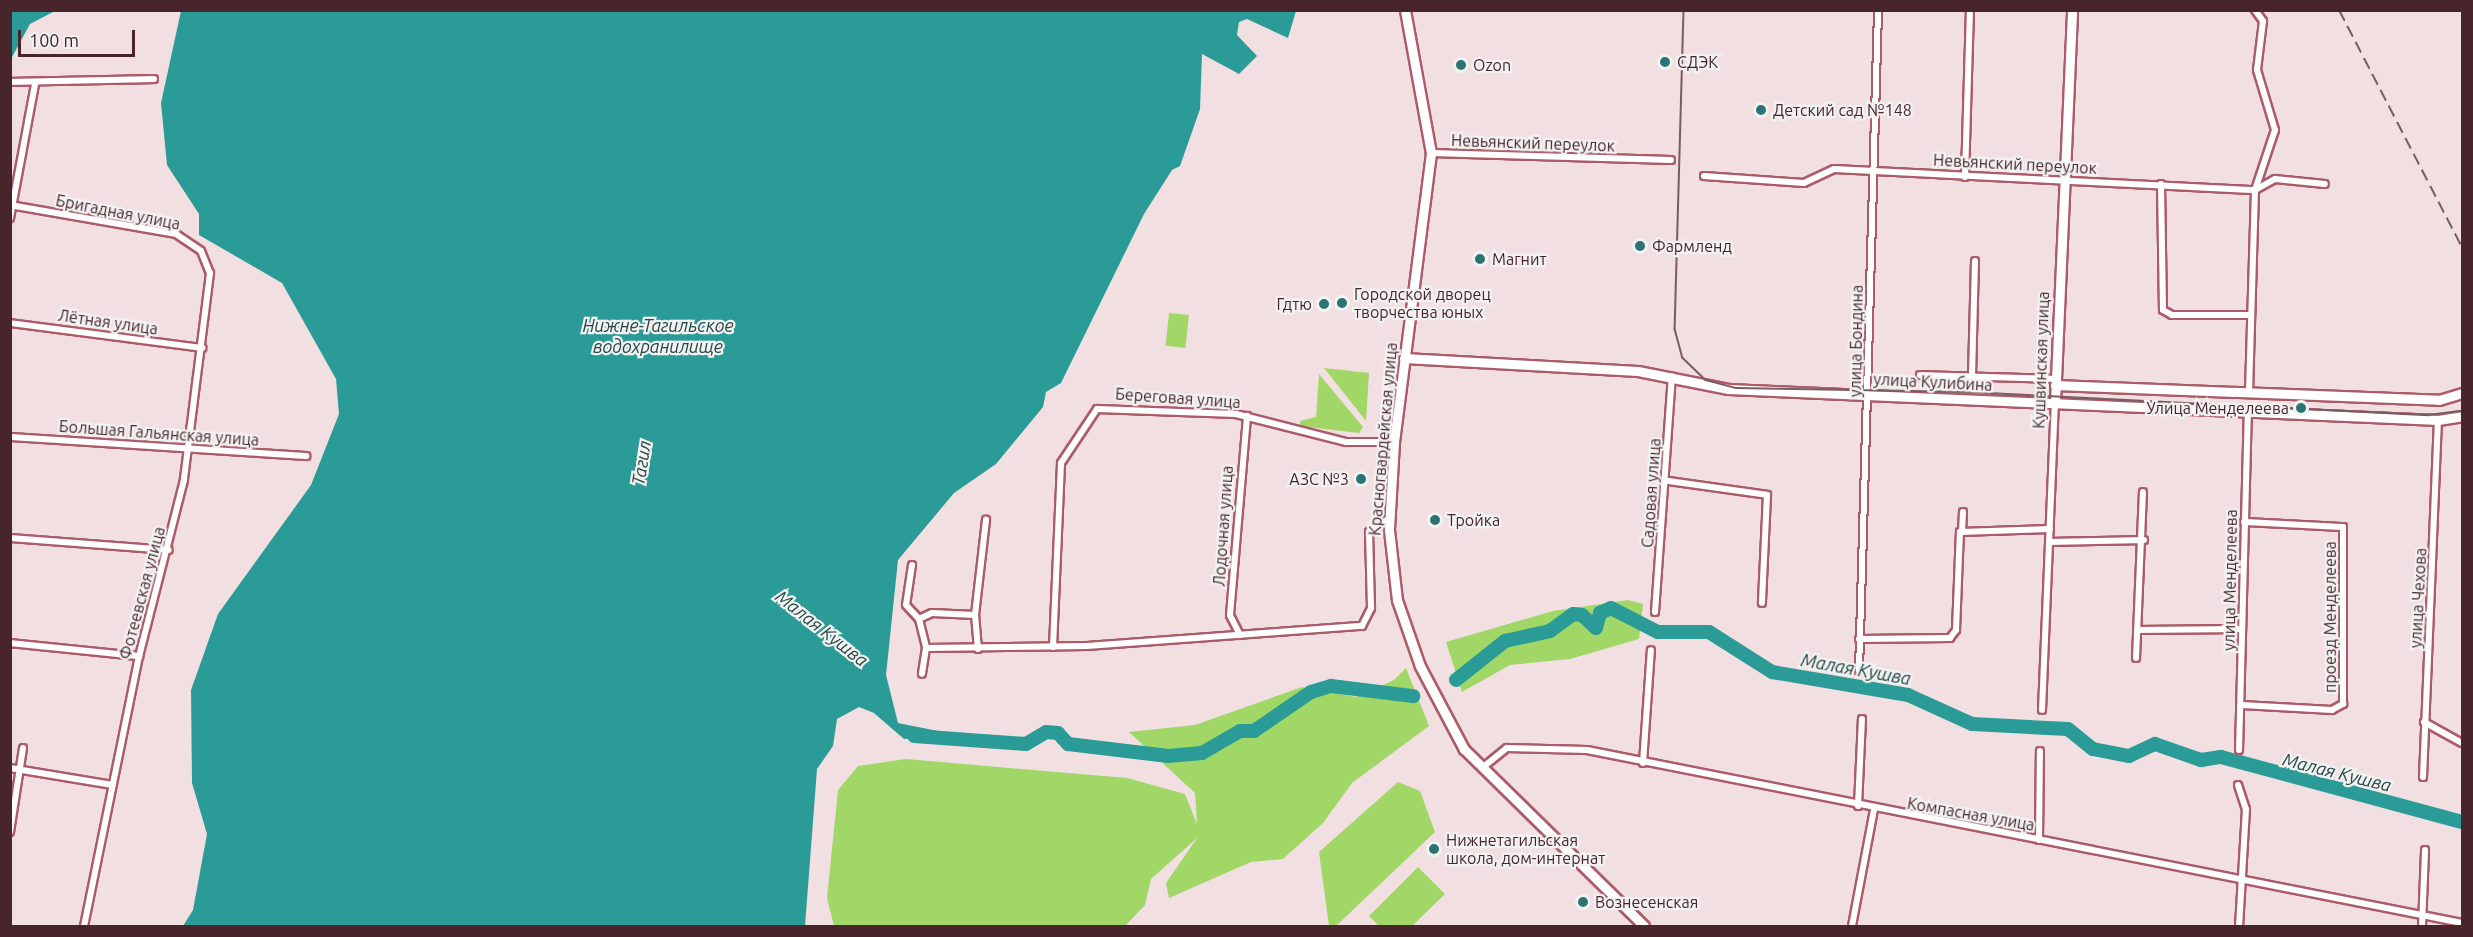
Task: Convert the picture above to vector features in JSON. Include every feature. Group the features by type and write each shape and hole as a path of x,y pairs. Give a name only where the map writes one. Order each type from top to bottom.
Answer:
{"main road":[{"name":"Красногвардейская улица","path":"1405,10 1431,153 1394,442 1390,557 1411,640 1450,727 1482,768 1644,927"},
{"name":"Кушвинская улица","path":"2055,402 2072,10"},
{"name":"улица Кулибина","path":"1404,358 1672,376 1728,389 2438,420 2463,416"},
{"path":"2056,382 2439,400 2463,393"}],"street":[{"name":"улица Бондина","path":"1859,671 1878,10"},
{"path":"1965,177 1970,10"},
{"path":"2249,392 2255,190 2275,130 2258,70 2263,21 2255,10"},
{"path":"10,82 35,84 154,79"},
{"path":"10,218 35,84"},
{"name":"Невьянский переулок","path":"1431,153 1671,160"},
{"name":"Невьянский переулок","path":"1704,176 1804,183 1831,169 2255,190 2275,179 2325,184"},
{"path":"2161,184 2163,310 2172,315 2251,315"},
{"name":"Бригадная улица","path":"11,205 176,234 201,251 209,265"},
{"path":"1972,376 1974,261"},
{"name":"Фотеевская улица","path":"84,927 139,656 169,550 188,447 202,348 209,265"},
{"name":"Лётная улица","path":"10,323 202,348"},
{"path":"1920,375 2056,382"},
{"name":"Садовая улица","path":"1655,612 1668,481 1672,376"},
{"name":"Кушвинская улица","path":"2042,710 2055,402"},
{"name":"Береговая улица","path":"1053,647 1061,463 1090,416 1106,407 1247,416 1346,442 1377,446 1394,442"},
{"name":"улица Менделеева","path":"2239,750 2242,705 2248,410"},
{"name":"Лодочная улица","path":"1240,635 1231,620 1231,604 1247,416"},
{"name":"улица Чехова","path":"2423,777 2438,420"},
{"name":"Большая Гальянская улица","path":"10,437 306,456"},
{"path":"1668,481 1767,495 1762,603"},
{"path":"2136,658 2144,540 2143,492"},
{"path":"1859,639 1945,640 1954,634 1963,512"},
{"path":"926,648 978,650 1053,647 1240,635 1367,622 1368,532 1391,517"},
{"path":"978,650 975,615 986,520"},
{"name":"проезд Менделеева","path":"2242,705 2332,710 2341,706 2343,692 2343,527 2244,522"},
{"path":"1962,531 2050,530"},
{"path":"10,538 169,550"},
{"path":"2050,542 2144,540"},
{"path":"912,565 906,605 919,619 926,648 922,674"},
{"path":"919,619 932,613 975,615"},
{"path":"2137,630 2242,630"},
{"path":"10,643 139,656"},
{"path":"1643,763 1651,650"},
{"path":"1858,806 1862,719"},
{"path":"2424,723 2463,743"},
{"name":"Компасная улица","path":"1482,768 1501,751 1517,747 1568,747 1874,810 2463,923"},
{"path":"10,832 23,748"},
{"path":"2039,840 2040,751"},
{"path":"10,768 113,785"},
{"path":"2238,785 2246,809 2239,927"},
{"path":"1852,927 1874,810"},
{"path":"2422,927 2426,850"}],"green space":[{"path":"1169,313 1189,315 1185,348 1166,346"},
{"path":"1324,368 1369,373 1366,421"},
{"path":"1319,374 1363,427 1359,433 1300,426 1300,421 1316,417"},
{"path":"1628,600 1643,604 1639,639 1570,659 1510,665 1462,692 1446,642 1553,611"},
{"path":"1406,668 1429,726 1352,783 1323,823 1283,859 1251,862 1169,898 1166,883 1197,838 1151,879 1145,905 1125,926 834,926 827,898 838,790 858,766 906,759 1127,778 1185,794 1197,824 1195,793 1129,732 1195,725 1302,687 1356,697 1394,680"},
{"path":"1398,782 1420,791 1435,832 1336,926 1329,926 1319,852"},
{"path":"1418,867 1445,894 1412,926 1379,926 1369,916"}],"water":[{"path":"11,10 55,11 30,24 11,59"},
{"name":"Нижне-Тагильское водохранилище","path":"181,11 1296,11 1288,38 1247,19 1239,22 1237,35 1257,56 1239,74 1202,54 1200,109 1180,166 1172,170 1144,214 1061,383 1046,392 1043,407 996,464 954,493 898,560 886,675 898,723 958,735 904,739 874,713 859,707 837,719 833,746 817,769 805,926 183,926 193,910 207,834 192,783 191,690 218,614 311,485 339,414 336,379 282,283 199,235 199,214 167,165 161,103"}],"waterway":[{"name":"Малая Кушва","path":"1456,680 1505,641 1550,631 1573,614 1582,615 1596,628 1600,613 1611,608 1658,632 1709,632 1772,672 1908,695 1972,724 2068,729 2093,749 2129,756 2155,744 2201,760 2221,757 2462,822"},
{"name":"Малая Кушва","path":"914,736 1026,744 1046,732 1058,733 1068,744 1168,756 1202,753 1240,731 1254,731 1311,692 1331,686 1413,696"}],"tram line":[{"path":"1684,10 1675,329 1683,358 1706,380 1736,388 1968,392 2428,415 2462,411"}],"railway":[{"path":"2339,10 2462,247"}],"place":[{"name":"СДЭК","path":"1665,62"},
{"name":"Ozon","path":"1461,65"},
{"name":"Детский сад №148","path":"1761,110"},
{"name":"Фармленд","path":"1640,246"},
{"name":"Магнит","path":"1480,259"},
{"name":"Городской дворец творчества юных","path":"1342,303"},
{"name":"Гдтю","path":"1324,304"},
{"name":"Улица Менделеева","path":"2301,408"},
{"name":"АЗС №3","path":"1361,479"},
{"name":"Тройка","path":"1435,520"},
{"name":"Нижнетагильская школа, дом-интернат","path":"1434,849"},
{"name":"Вознесенская","path":"1583,902"}],"water label":[{"name":"Тагил","path":"641,463"}]}
